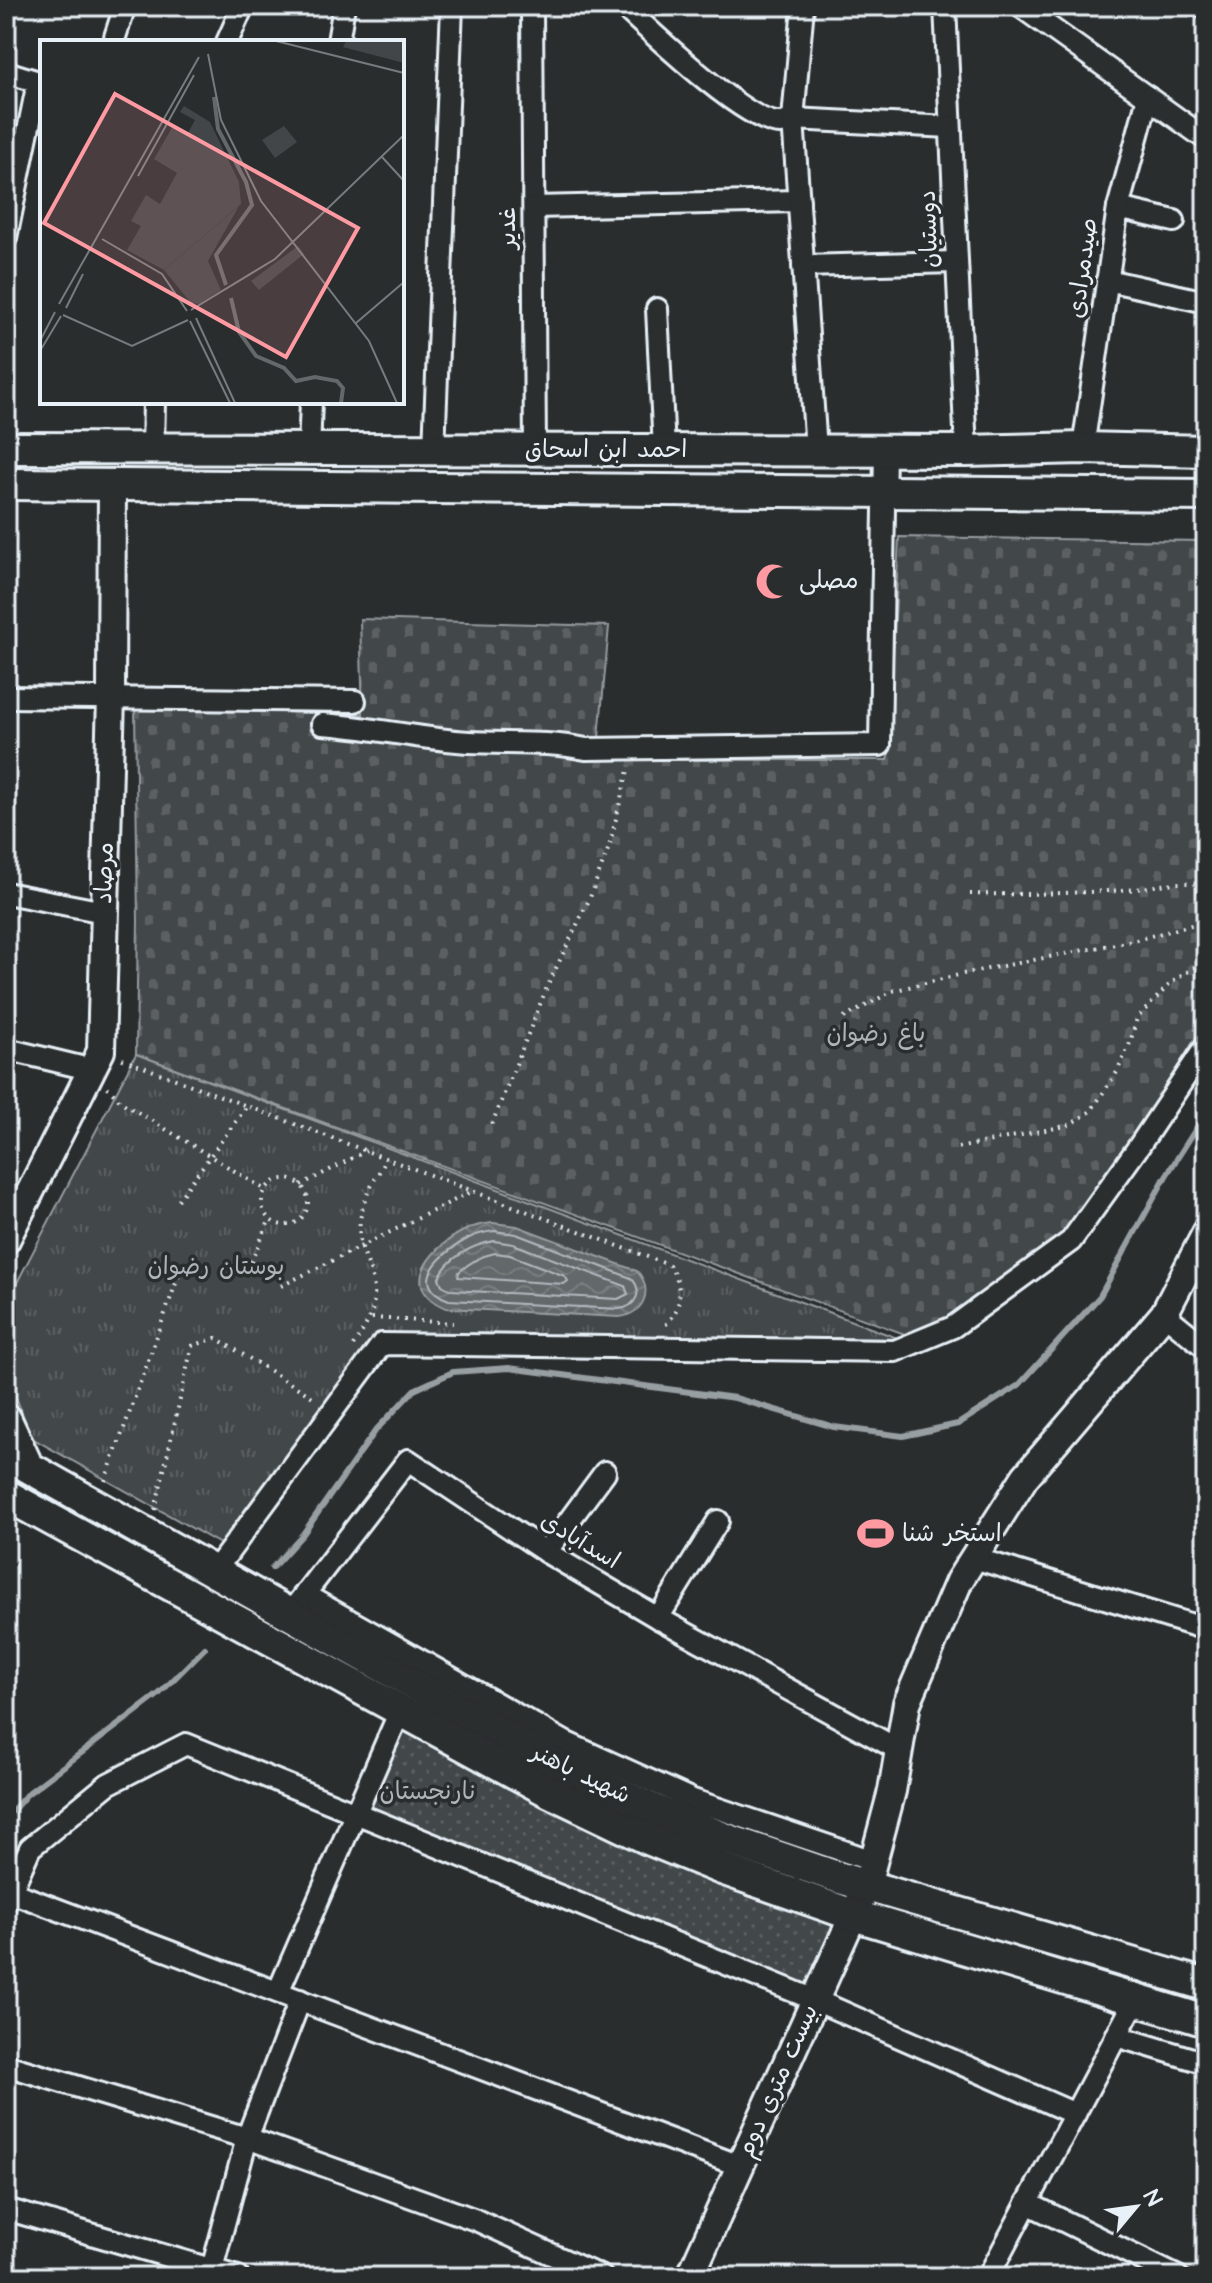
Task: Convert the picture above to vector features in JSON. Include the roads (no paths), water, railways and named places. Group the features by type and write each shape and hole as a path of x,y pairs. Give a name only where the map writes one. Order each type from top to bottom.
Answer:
{"main road":[{"name":"احمد ابن اسحاق","path":"6,448 966,451 1083,448 1206,451"},
{"name":"احمد ابن اسحاق","path":"6,484 1206,495"},
{"path":"6,1420 17,1458"},
{"name":"شهید باهنر","path":"17,1458 214,1572 297,1604 560,1766 657,1811 729,1840 870,1873 1206,1985"},
{"name":"شهید باهنر","path":"9,1497 548,1791 646,1838 722,1869 853,1915 1206,2021"}],"street":[{"path":"115,37 125,6"},
{"path":"228,40 243,6"},
{"path":"338,40 344,6"},
{"path":"434,449 452,6"},
{"name":"غدیر","path":"532,6 535,450"},
{"path":"623,6 692,69 762,119 781,123 793,119 950,127"},
{"path":"803,6 793,119 816,450"},
{"name":"دوستیان","path":"945,6 966,451"},
{"path":"1020,6 1206,139"},
{"path":"1201,6 1206,9"},
{"path":"6,72 40,83 6,238"},
{"name":"صیدمرادی","path":"1083,448 1118,208 1148,97"},
{"path":"534,207 799,201"},
{"path":"1118,208 1174,221"},
{"path":"803,266 956,262"},
{"path":"1107,280 1206,302"},
{"path":"657,309 664,450"},
{"path":"153,448 154,404"},
{"path":"309,449 311,404"},
{"path":"322,724 469,742 557,743 586,749 880,745 885,450"},
{"name":"مرصاد","path":"6,1240 97,1061 111,697 112,484"},
{"path":"6,697 355,701"},
{"path":"6,893 104,912"},
{"path":"214,1572 382,1344 895,1351 953,1327 1071,1241 1206,1046"},
{"path":"6,1049 97,1061"},
{"name":"بیست متری دوم","path":"690,2277 870,1873 892,1791 907,1703 959,1581 1025,1477 1164,1314 1206,1233"},
{"path":"1164,1314 1206,1348"},
{"name":"اسدآبادی","path":"297,1604 408,1460 546,1552 658,1618 899,1750"},
{"path":"546,1552 605,1472"},
{"path":"658,1618 718,1521"},
{"path":"974,1558 1206,1629"},
{"path":"278,1992 400,1711"},
{"path":"740,2166 300,2000 8,1898 30,1848 108,1784 186,1744 815,2000 1075,2114"},
{"path":"212,2269 247,2138 300,2000"},
{"path":"988,2277 1135,2001"},
{"path":"1116,2036 1206,2063"},
{"path":"6,2065 247,2138 476,2220 602,2277"},
{"path":"1027,2203 1178,2277"},
{"path":"6,2209 238,2277"}],"water":[{"path":"493,1223 517,1226 637,1271 645,1286 644,1300 635,1311 619,1317 446,1308 431,1299 423,1288 421,1277 433,1254 455,1236"}],"waterway":[{"path":"272,1568 303,1534 376,1430 414,1390 453,1372 509,1368 735,1398 834,1427 903,1436 958,1424 1019,1385 1100,1296 1166,1176 1206,1113"},
{"path":"6,1818 27,1794 159,1694 205,1648"}],"place":[{"name":"مصلی","path":"773,581"},
{"name":"استخر شنا","path":"876,1534"}],"park label":[{"name":"باغ رضوان","path":"876,1034"},
{"name":"بوستان رضوان","path":"216,1267"},
{"name":"نارنجستان","path":"428,1792"}]}
